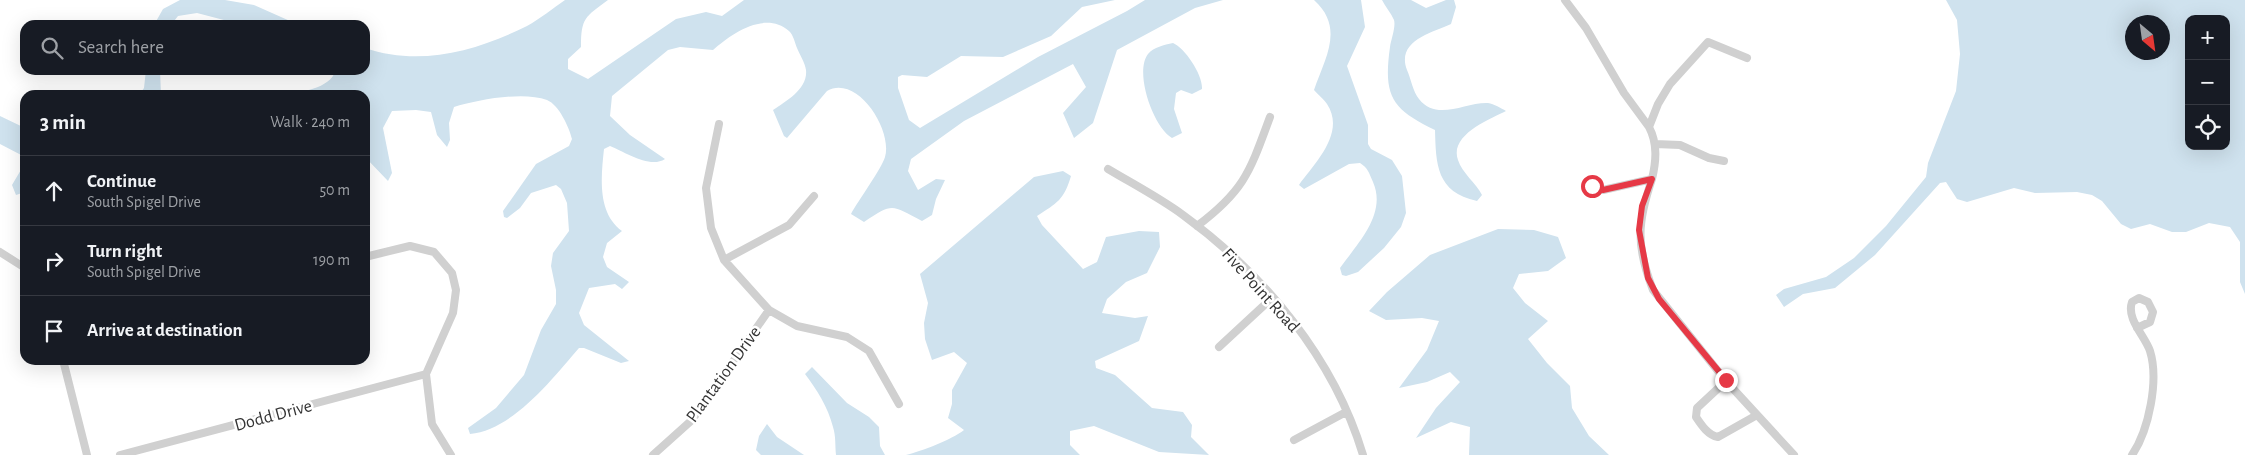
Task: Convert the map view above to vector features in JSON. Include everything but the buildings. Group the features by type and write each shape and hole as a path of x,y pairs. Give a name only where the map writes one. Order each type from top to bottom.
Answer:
{"street":[{"path":"1565,0 1586,28 1624,93 1650,127 1655,144 1652,179 1642,206 1639,230 1648,278 1659,299 1726,380 1794,455"},
{"path":"1650,127 1658,104 1670,84 1708,42 1747,58"},
{"path":"1198,226 1241,186 1249,172 1270,117"},
{"path":"719,124 706,188 711,228 724,260 769,310 797,326 847,337 869,351 899,404"},
{"path":"1655,144 1680,145 1709,158 1724,160"},
{"name":"Five Point Road","path":"1108,169 1198,226 1228,250 1273,297 1316,354 1346,412 1363,455"},
{"path":"1592,186 1603,190 1652,179"},
{"path":"724,260 789,225 814,196"},
{"path":"370,256 410,246 434,252 452,273 456,290 453,313 426,374 432,424 451,455"},
{"path":"0,252 20,265"},
{"path":"1219,347 1273,297"},
{"name":"Plantation Drive","path":"653,455 692,420 769,310"},
{"path":"2132,455 2144,435 2148,422 2152,381 2150,352 2137,328"},
{"path":"64,365 87,455"},
{"name":"Dodd Drive","path":"120,455 426,374"},
{"path":"1726,380 1697,408 1696,417 1702,425 1710,434 1718,437 1757,415"},
{"path":"1294,440 1346,412"}],"water":[{"path":"180,0 225,0 254,5 288,20 224,20 197,13 178,16 175,20 157,20 163,9"},
{"path":"565,0 608,0 594,10 586,19 583,24 581,47 568,59 568,69 588,79 676,19 706,12 722,16 744,0 1115,0 1082,7 1051,36 1003,57 961,56 927,77 902,75 898,77 898,88 909,120 920,128 1038,57 1145,0 1223,0 1195,8 1117,50 1093,123 1074,138 1063,113 1086,87 1073,64 964,121 911,159 908,171 918,190 936,179 945,180 936,199 932,215 922,221 893,208 881,211 864,222 851,214 883,162 886,146 884,133 878,120 861,97 850,90 838,88 827,91 787,138 784,136 773,110 800,89 806,77 805,65 789,31 780,25 770,23 759,24 739,31 713,50 680,47 668,50 612,96 610,116 630,135 665,159 659,162 645,161 610,146 604,149 602,183 605,205 608,215 622,231 607,243 603,257 607,267 629,282 622,289 615,284 589,288 579,313 584,325 629,361 621,363 584,348 579,348 531,401 517,413 502,423 470,434 468,428 496,408 524,375 541,330 556,304 556,290 551,266 553,253 569,231 567,203 561,189 556,185 531,193 520,208 507,218 504,217 503,211 536,164 569,146 572,139 569,129 556,107 547,100 526,96 487,99 454,107 449,123 450,140 447,147 437,135 431,112 416,110 392,111 383,128 392,173 388,181 370,162 370,90 309,90 321,86 333,75 370,75 370,49 386,54 406,56 448,54 488,43 527,26"},
{"path":"1314,0 1361,0 1365,27 1347,66 1368,125 1368,144 1371,149 1392,160 1402,176 1406,213 1401,227 1384,248 1358,272 1346,276 1342,275 1340,268 1368,228 1376,205 1376,194 1368,171 1360,163 1349,164 1304,189 1299,185 1326,147 1331,137 1333,126 1332,115 1327,104 1314,90 1327,55 1331,32 1329,21"},
{"path":"1382,0 1411,0 1426,8 1446,0 1454,0 1456,7 1451,24 1417,40 1406,52 1405,60 1415,93 1426,106 1443,110 1488,103 1506,111 1481,123 1459,143 1457,151 1460,165 1482,195 1477,201 1463,197 1446,184 1438,165 1435,130 1409,115 1400,108 1394,99 1390,90 1388,64 1394,20"},
{"path":"1946,0 2245,0 2245,294 2240,282 2240,242 2230,227 2209,223 2186,232 2172,232 2150,224 2131,229 2121,224 2102,201 2092,195 2077,192 2035,193 2014,188 1967,202 1957,199 1946,182 1940,183 1875,255 1835,288 1803,294 1784,307 1776,295 1784,289 1826,277 1854,258 1886,226 1926,177 1928,163 1956,91 1960,54 1957,20"},
{"path":"1173,43 1188,56 1200,77 1202,89 1192,94 1181,90 1176,93 1174,109 1182,133 1172,138 1158,123 1152,111 1144,86 1143,73 1144,62 1150,52 1156,48"},
{"path":"145,75 160,75 161,90 143,90"},
{"path":"0,116 20,126 20,154 0,144"},
{"path":"20,171 20,194 16,195 12,185"},
{"path":"1063,171 1071,176 1066,191 1055,204 1037,216 1042,225 1083,269 1097,262 1106,237 1139,231 1159,232 1160,247 1147,273 1126,282 1107,299 1102,313 1135,318 1148,316 1139,341 1095,361 1096,368 1115,375 1152,408 1183,412 1192,425 1191,437 1209,455 1159,452 1094,426 1070,431 1070,445 1080,455 906,455 936,445 964,430 948,418 952,404 952,390 967,363 954,352 932,360 925,339 924,323 928,303 920,274 1034,177"},
{"path":"1498,229 1534,230 1558,237 1566,258 1548,271 1519,274 1513,288 1525,303 1548,321 1528,339 1547,363 1570,386 1572,408 1589,436 1609,455 1469,455 1470,427 1451,422 1416,438 1436,408 1460,382 1450,372 1427,382 1399,388 1427,350 1439,321 1422,318 1386,320 1369,311 1387,292 1430,255"},
{"path":"812,367 847,403 869,417 879,427 880,446 885,455 836,455 835,434 831,420 818,393 805,374"},
{"path":"767,424 777,437 804,455 761,455 756,450 759,436"}],"route":[{"path":"1592,186 1603,190 1652,179 1642,206 1639,230 1648,278 1659,299 1726,380"}]}
